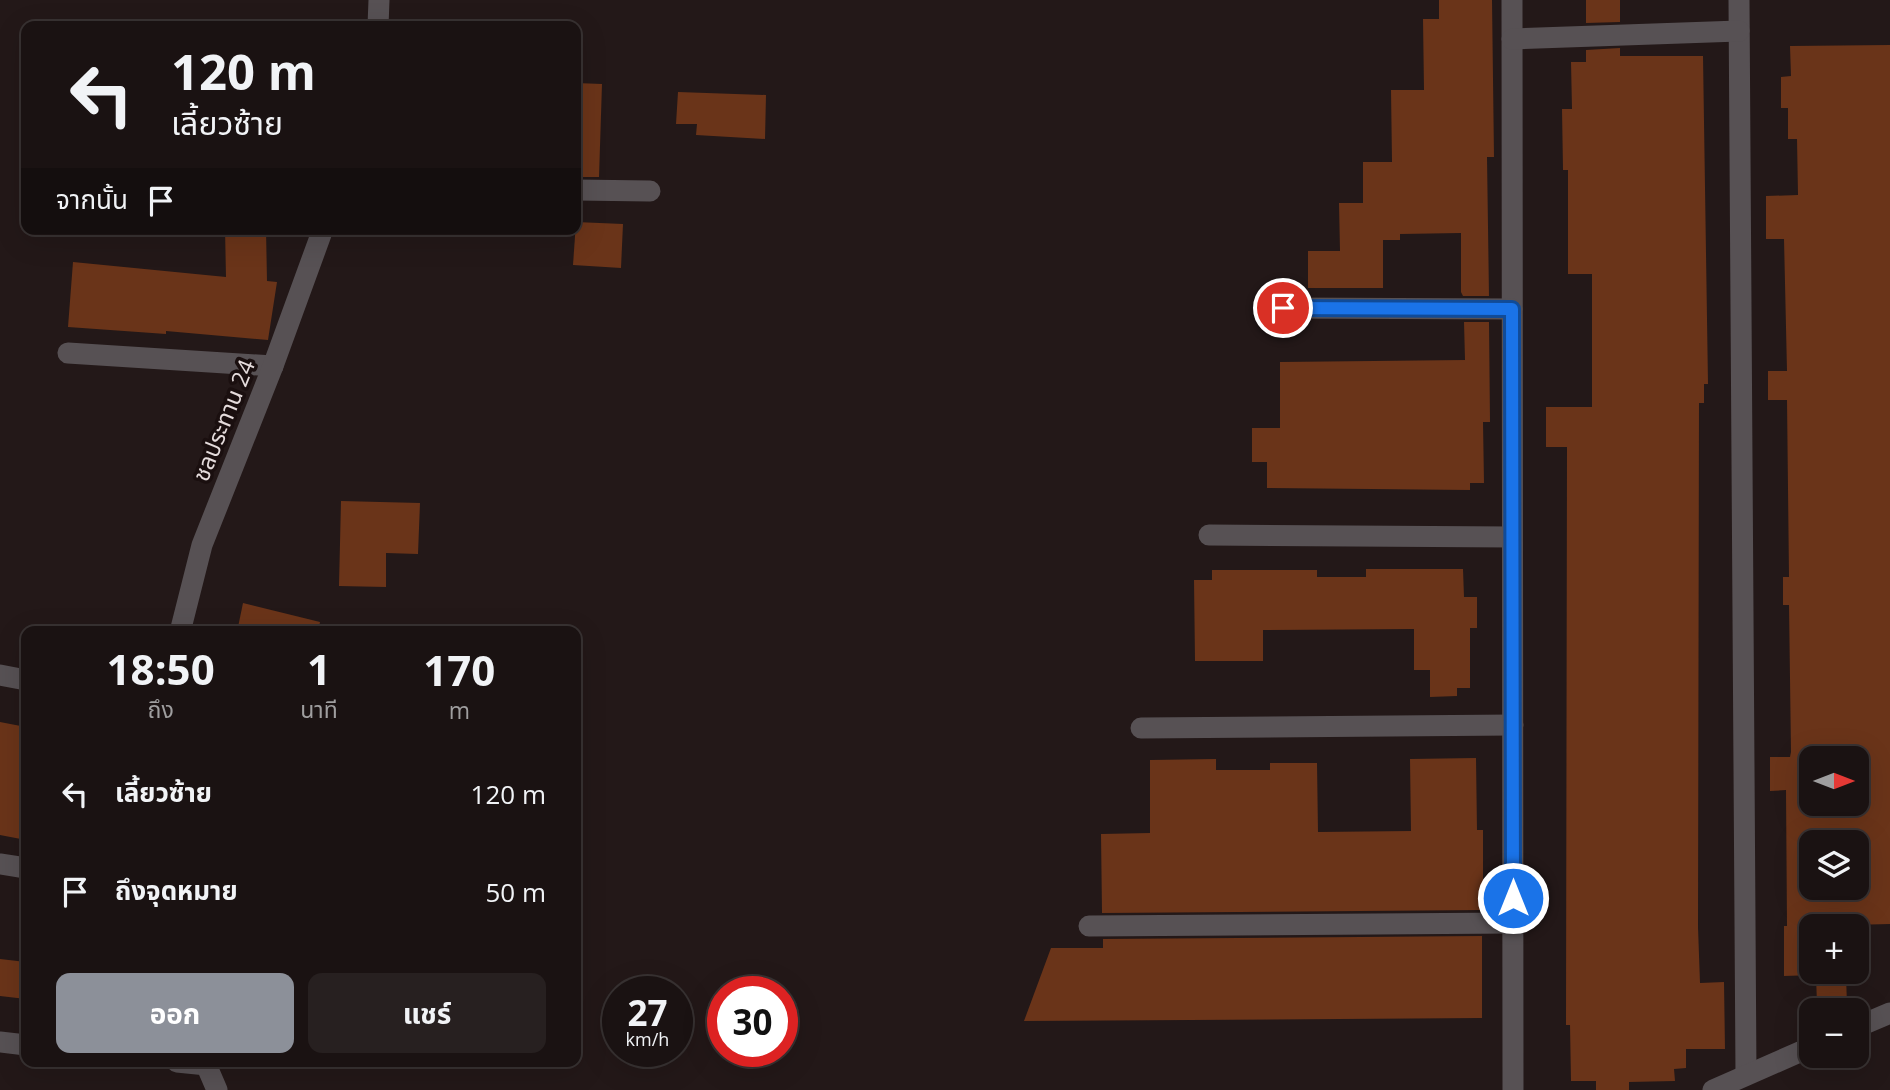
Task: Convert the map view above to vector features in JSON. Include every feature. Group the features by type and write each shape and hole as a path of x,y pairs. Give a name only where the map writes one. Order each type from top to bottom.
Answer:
{"street":[{"path":"378,21 379,0"},
{"path":"1512,0 1513,1090"},
{"path":"1739,0 1746,1075"},
{"path":"1512,40 1739,30"},
{"path":"581,190 650,191"},
{"name":"ชลประทาน 24","path":"182,626 202,545 274,366 321,235"},
{"path":"1283,308 1512,309"},
{"path":"68,353 274,366"},
{"path":"1209,535 1512,537"},
{"path":"0,675 21,679"},
{"path":"1142,727 1513,725"},
{"path":"0,864 21,867"},
{"path":"1088,926 1513,923"},
{"path":"1869,1022 1890,1013"},
{"path":"0,1042 21,1044"},
{"path":"1713,1090 1799,1052"},
{"path":"207,1067 217,1090"}],"building":[{"path":"1439,0 1492,0 1494,157 1487,157 1489,296 1463,296 1461,292 1461,233 1400,234 1400,240 1383,240 1383,288 1308,288 1308,251 1340,251 1339,203 1363,203 1363,162 1392,162 1391,90 1424,90 1423,19 1439,19"},
{"path":"1586,0 1620,0 1620,22 1586,23"},
{"path":"1890,45 1890,924 1869,925 1869,914 1799,914 1799,976 1784,976 1784,926 1787,926 1786,790 1770,791 1770,757 1790,757 1791,752 1789,605 1783,605 1783,577 1789,577 1787,400 1768,400 1768,371 1787,371 1784,239 1766,239 1766,196 1798,195 1797,139 1788,139 1788,108 1781,108 1781,77 1791,76 1790,46"},
{"path":"1620,48 1620,56 1703,56 1708,384 1704,384 1704,403 1699,403 1698,927 1700,983 1724,982 1725,1049 1686,1049 1686,1068 1674,1069 1675,1081 1629,1082 1629,1090 1596,1090 1596,1081 1571,1081 1570,1025 1566,1025 1567,447 1546,447 1546,407 1592,407 1592,274 1568,274 1568,170 1563,170 1562,109 1572,109 1571,62 1586,62 1586,50"},
{"path":"581,83 602,84 599,177 581,177"},
{"path":"678,92 766,95 765,139 696,135 697,124 676,124"},
{"path":"581,222 623,224 621,268 573,265 575,235 581,235"},
{"path":"225,235 266,235 267,281 277,282 268,340 166,331 166,334 68,327 73,262 226,277"},
{"path":"1464,322 1489,322 1490,422 1483,422 1484,483 1470,483 1470,490 1267,488 1267,462 1252,462 1252,428 1280,428 1280,362 1465,360"},
{"path":"341,501 420,503 418,554 386,553 386,587 339,586"},
{"path":"1366,569 1463,569 1464,597 1477,597 1477,628 1470,628 1470,688 1457,688 1457,696 1430,697 1430,670 1414,670 1414,629 1263,630 1263,661 1195,661 1194,580 1212,580 1212,570 1317,570 1317,577 1366,577"},
{"path":"243,603 320,622 319,626 238,626"},
{"path":"0,722 21,726 21,839 0,835"},
{"path":"1476,758 1477,830 1483,830 1483,910 1102,913 1101,834 1150,833 1150,760 1216,759 1216,770 1270,770 1270,763 1317,763 1318,832 1411,831 1410,759"},
{"path":"1482,936 1482,1018 1024,1021 1051,948 1103,948 1103,939"},
{"path":"0,959 21,961 21,998 0,996"},
{"path":"1816,984 1846,984 1847,998 1817,998"}],"route":[{"path":"1283,308 1512,309 1513,898"}]}
